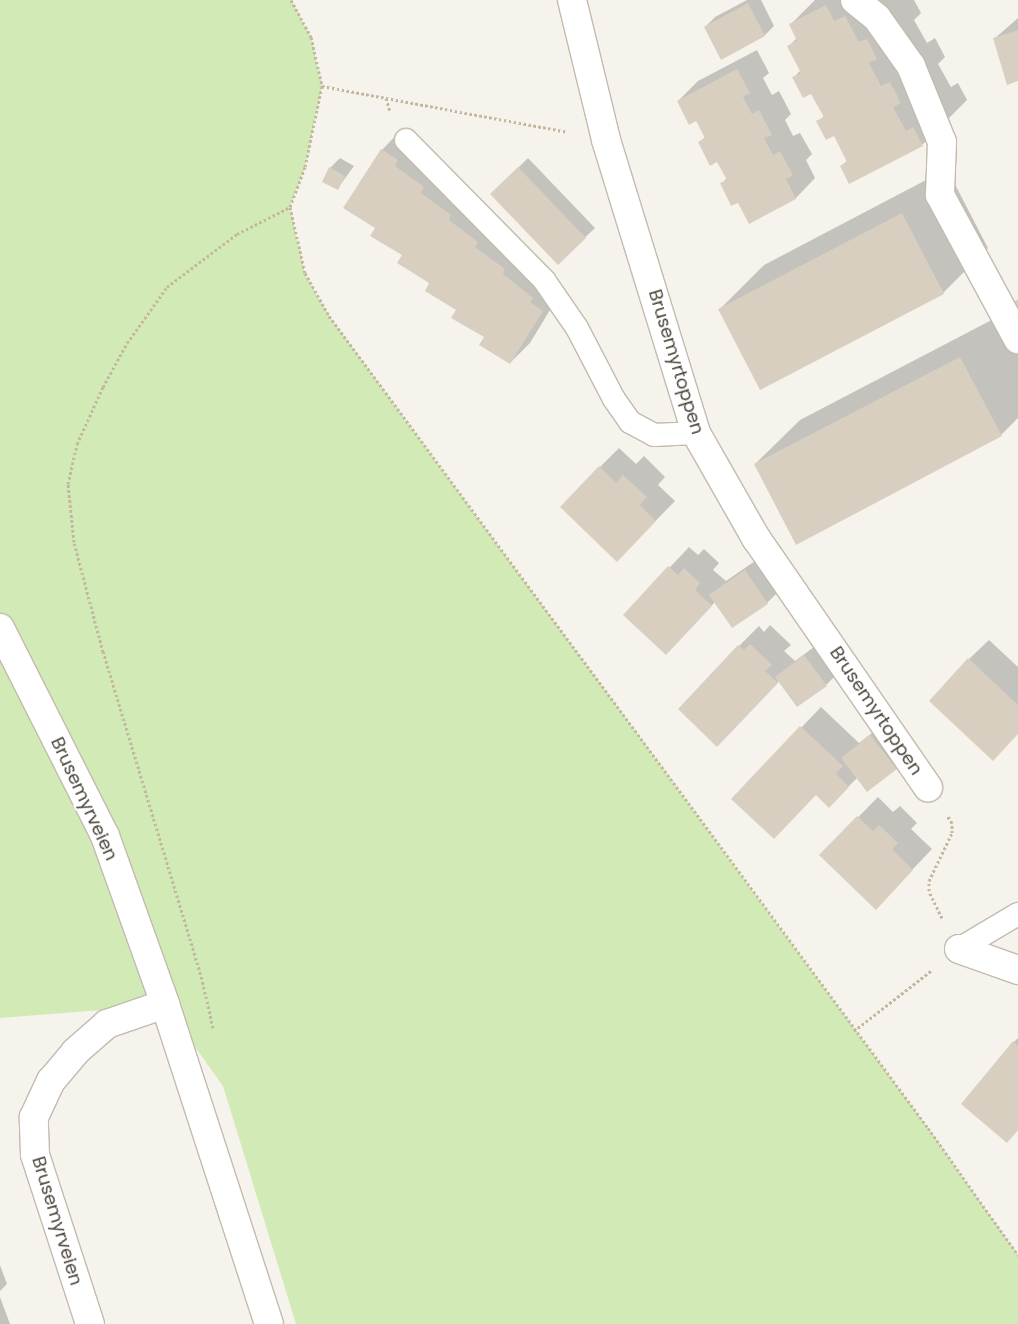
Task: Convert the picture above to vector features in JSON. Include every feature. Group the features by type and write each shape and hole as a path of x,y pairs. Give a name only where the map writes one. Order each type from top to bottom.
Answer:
{"street":[{"name":"Brusemyrtoppen","path":"572,0 606,140 696,432 756,538 928,787"},
{"path":"854,0 877,18 911,66 942,142 940,195 1018,339"},
{"name":"Brusemyrveien","path":"0,628 105,836 165,1004 269,1324"},
{"path":"959,950 1018,970"},
{"name":"Brusemyrveien","path":"90,1324 35,1155 34,1118 51,1081 88,1041 107,1024 165,1004"}],"lane":[{"path":"406,140 544,280 577,328 614,399 630,422 654,435 696,432"},
{"path":"959,950 1018,914"}],"path":[{"path":"291,0 311,37 322,86 309,151 290,207 305,274 329,316 1018,1255"},
{"path":"322,86 606,140"},
{"path":"214,1033 202,980 103,652 74,542 68,484 77,444 103,387 127,343 167,287 236,234 290,207"},
{"path":"854,1031 959,950 929,891 929,881 947,847 952,822 928,787"}],"green space":[{"path":"0,0 291,0 311,37 322,86 305,167 290,207 305,274 329,316 928,1128 1018,1255 1018,1324 296,1324 223,1086 165,1005 0,1018"}],"building":[{"path":"748,3 765,36 721,60 704,27"},
{"path":"826,5 834,21 845,16 859,42 867,39 877,59 869,63 881,86 890,82 901,103 893,107 906,131 913,127 923,146 849,184 840,166 847,162 834,136 826,140 816,121 824,117 811,94 803,98 792,77 801,73 787,46 797,41 789,24"},
{"path":"1018,30 1018,81 1007,85 993,38"},
{"path":"737,69 750,93 743,97 752,114 759,110 772,135 764,138 773,155 780,151 793,175 786,179 796,199 749,224 738,203 731,206 720,183 727,180 717,162 710,166 698,142 705,138 696,121 689,125 677,101"},
{"path":"381,149 398,160 395,166 424,187 421,193 451,215 449,220 478,242 475,247 505,269 503,274 533,298 530,302 543,311 510,364 479,345 484,337 451,318 456,310 425,291 429,283 397,263 402,255 370,236 375,228 343,208"},
{"path":"329,167 345,176 338,190 322,182"},
{"path":"518,167 586,238 558,265 490,194"},
{"path":"902,213 944,294 760,390 718,309"},
{"path":"1018,299 1018,314 1011,304"},
{"path":"960,357 1002,436 796,545 754,464"},
{"path":"599,466 616,483 623,475 647,497 640,505 656,521 617,562 560,507"},
{"path":"668,566 678,575 684,568 700,583 695,590 712,606 666,655 623,615"},
{"path":"745,570 768,604 732,628 709,595"},
{"path":"750,644 772,665 765,671 778,683 717,747 678,709 738,645 744,650"},
{"path":"804,655 827,686 797,707 775,677"},
{"path":"968,658 1018,705 1018,734 993,761 929,701"},
{"path":"800,726 843,766 836,774 849,787 829,808 816,795 774,839 731,799"},
{"path":"870,735 897,769 867,792 841,758"},
{"path":"857,816 873,831 879,825 898,843 892,849 913,870 876,910 819,855"},
{"path":"1013,1041 1018,1046 1018,1130 1007,1143 961,1104"}]}
